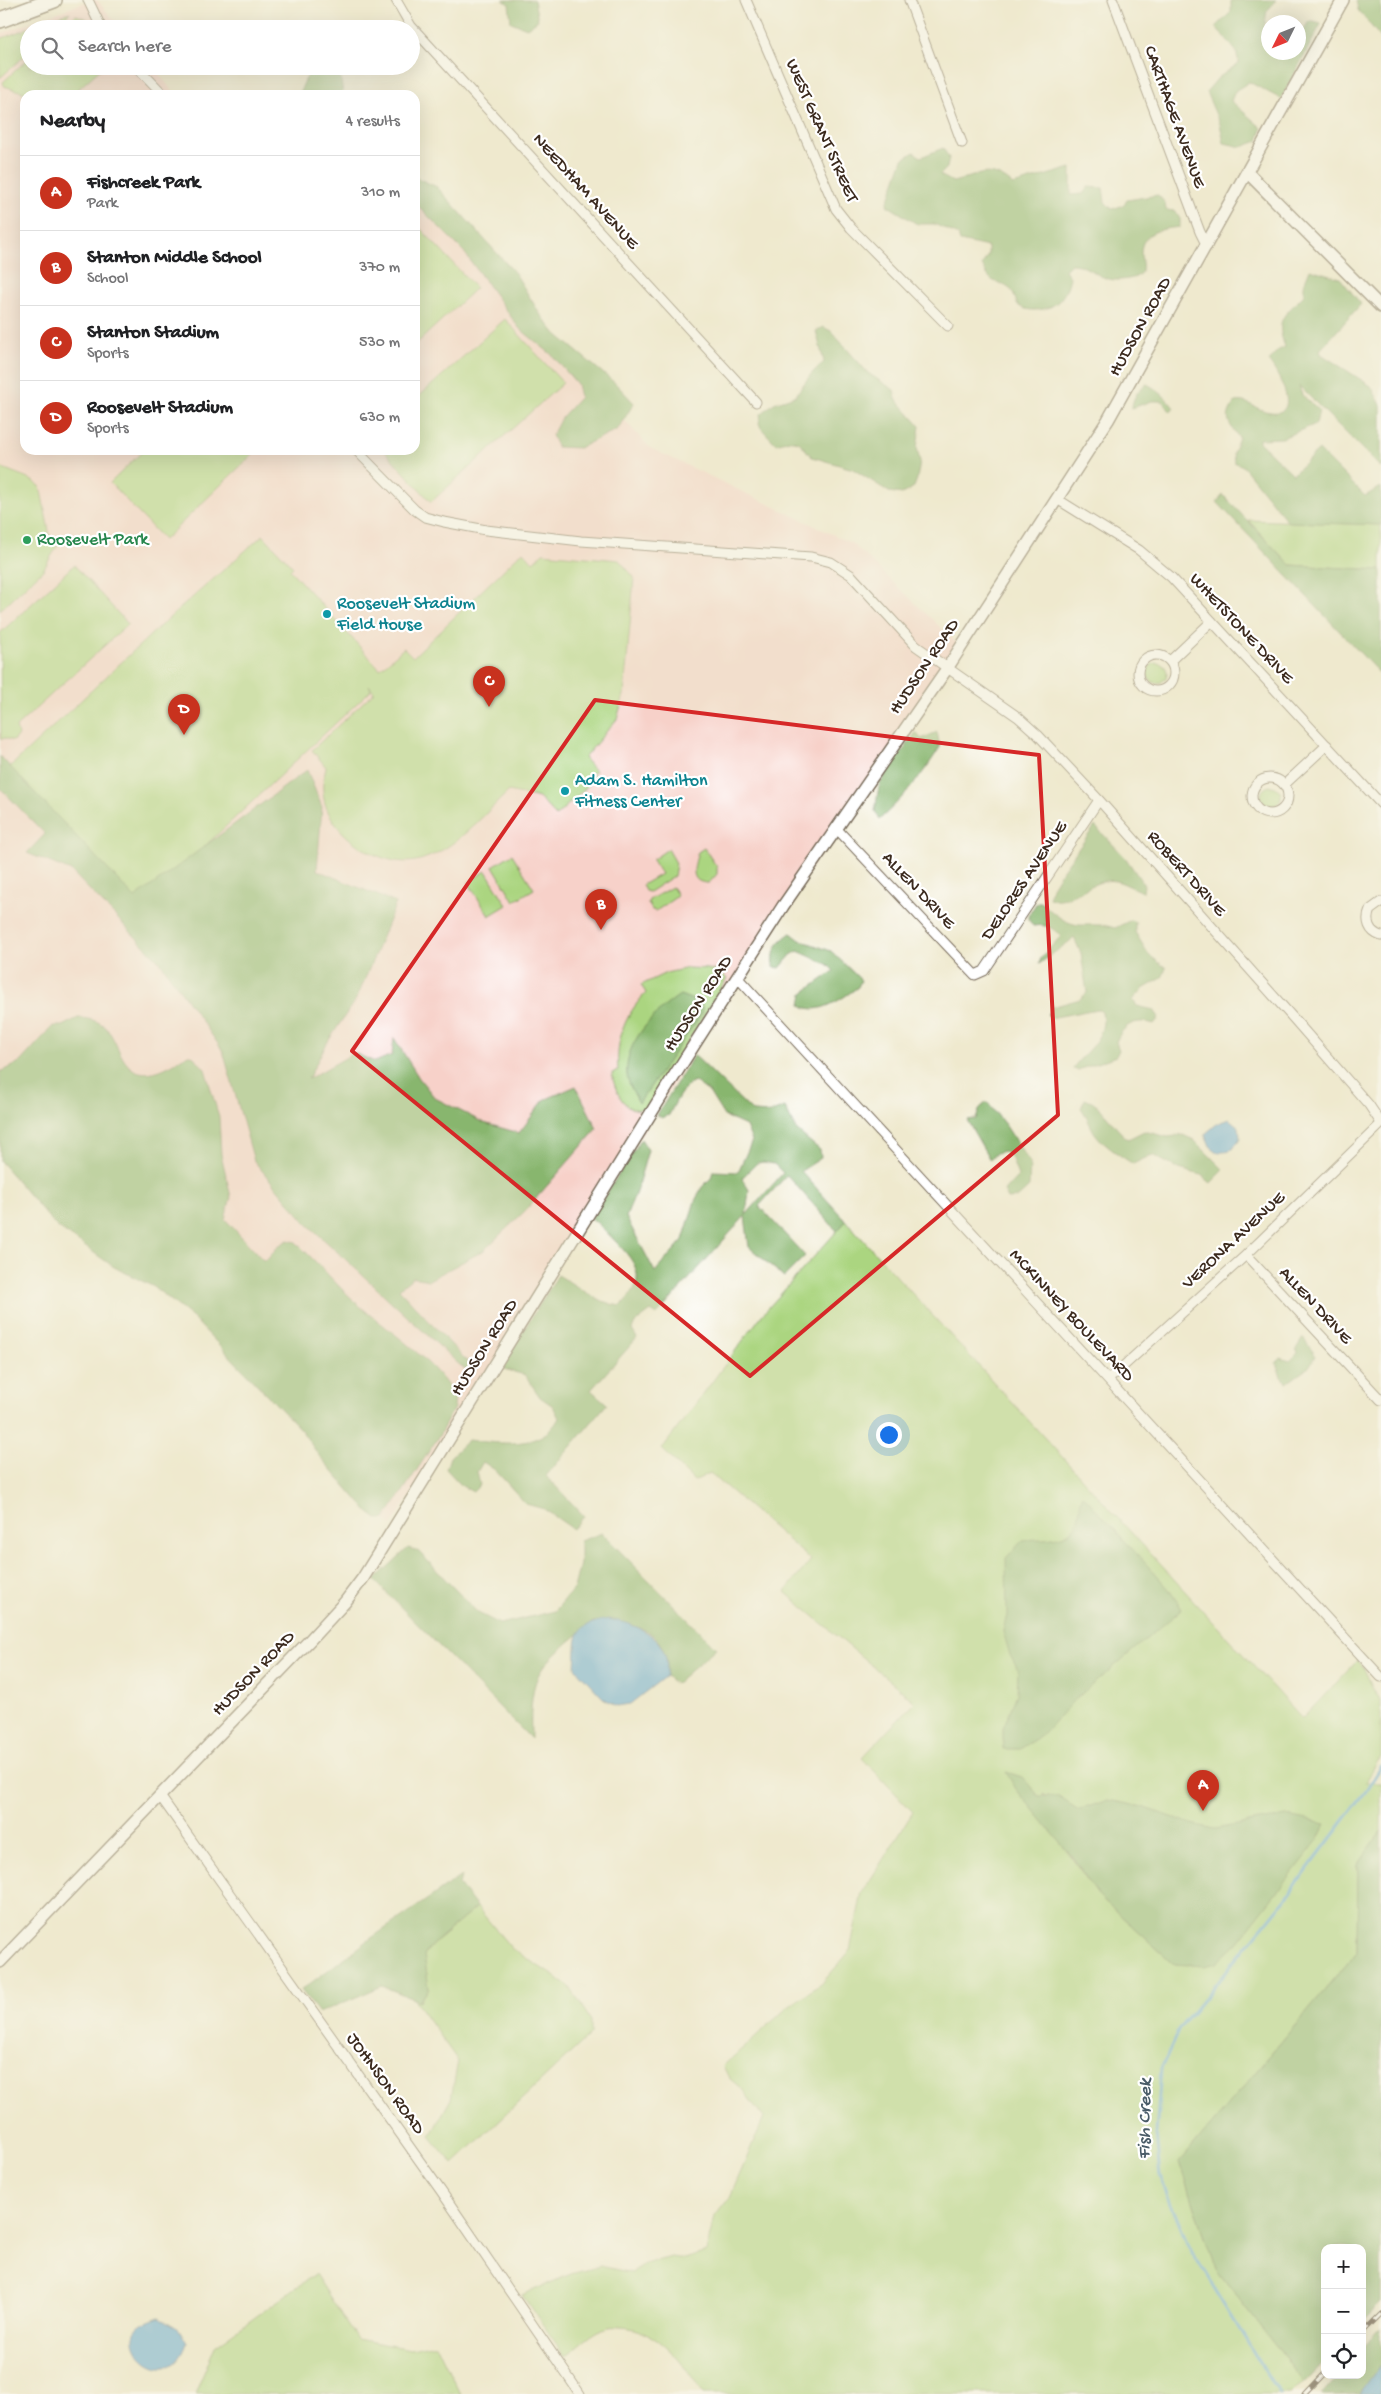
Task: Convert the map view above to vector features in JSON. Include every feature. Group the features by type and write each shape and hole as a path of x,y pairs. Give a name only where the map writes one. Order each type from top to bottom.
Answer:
{"main road":[{"path":"0,20 54,0"}],"street":[{"path":"88,0 98,20"},
{"name":"NEEDHAM AVENUE","path":"396,0 401,13 406,20"},
{"name":"WEST GRANT STREET","path":"746,0 836,209 851,228 948,326"},
{"path":"909,0 962,144"},
{"name":"CARTHAGE AVENUE","path":"1113,0 1198,228 1207,246"},
{"name":"HUDSON ROAD","path":"0,1962 332,1618 363,1578 737,977 836,828 948,667 1125,393 1248,173 1340,2"},
{"name":"NEEDHAM AVENUE","path":"420,36 756,402"},
{"path":"145,75 159,90"},
{"path":"1248,173 1381,307"},
{"name":"ROBERT DRIVE","path":"361,455 415,510 425,516 444,522 486,530 581,540 791,554 822,559 840,567 850,575 907,638 1018,716 1099,800 1369,1105 1381,1124"},
{"name":"WHETSTONE DRIVE","path":"1058,499 1158,564 1381,804"},
{"path":"1170,661 1212,621"},
{"path":"1160,655 1170,661 1174,672 1171,684 1160,690 1154,690 1144,685 1139,673 1145,659 1160,655"},
{"path":"1284,785 1327,745"},
{"path":"1274,779 1284,785 1288,796 1285,807 1274,814 1262,812 1254,804 1253,792 1259,783 1274,779"},
{"name":"DELORES AVENUE","path":"975,975 984,971 1099,800"},
{"name":"ALLEN DRIVE","path":"836,828 975,975"},
{"path":"1381,902 1370,910 1367,920 1372,931 1381,936"},
{"name":"MCKINNEY BOULEVARD","path":"737,977 1381,1677"},
{"name":"VERONA AVENUE","path":"1108,1380 1246,1255 1381,1124"},
{"name":"ALLEN DRIVE","path":"1246,1255 1381,1400"},
{"name":"JOHNSON ROAD","path":"160,1796 441,2191 580,2394"}],"highlighted area":[{"path":"595,700 1039,755 1058,1115 750,1376 352,1051"}],"shaded area":[{"path":"91,0 97,0 114,20 37,20"},
{"path":"20,27 20,75 159,75 172,90 20,90 20,455 420,455 420,197 650,448 853,544 961,647 836,828 391,1526 198,1321 0,1122 0,34"}],"green space":[{"path":"503,0 534,0 538,20 527,28 511,22 509,4"},
{"path":"1231,0 1276,0 1267,11 1266,15 1261,15 1261,60 1302,60 1281,99 1249,82 1235,91 1231,101 1262,128 1258,141 1242,147 1224,143 1220,124 1206,92 1218,78 1239,63 1236,51 1216,27 1231,12"},
{"path":"1356,0 1381,0 1381,38 1358,10"},
{"path":"70,12 62,20 49,20"},
{"path":"76,15 89,20 71,20"},
{"path":"1309,21 1321,24 1306,52 1306,26"},
{"path":"20,31 20,60 0,78 0,39"},
{"path":"20,66 20,75 94,75 77,90 20,91 4,86 3,82"},
{"path":"308,75 337,75 341,79 342,90 301,90"},
{"path":"943,148 949,158 947,168 940,175 953,182 984,173 991,173 1013,185 1071,168 1071,195 1083,194 1088,187 1103,188 1105,202 1112,209 1124,205 1127,200 1158,195 1165,203 1166,210 1175,211 1180,219 1180,227 1155,232 1145,239 1141,252 1142,271 1136,277 1118,280 1110,279 1085,267 1071,264 1065,270 1070,277 1066,291 1054,305 1041,309 1024,309 1019,306 1010,289 991,280 986,272 982,265 988,255 988,247 960,241 958,235 934,224 917,224 887,205 903,159 914,152 921,157"},
{"path":"420,179 437,187 515,273 540,314 556,334 616,384 634,403 618,429 579,448 557,447 552,435 561,418 580,397 577,384 552,355 519,328 464,252 420,208"},
{"path":"420,228 476,288 420,340"},
{"path":"1310,269 1340,278 1361,304 1320,350 1321,354 1371,386 1381,405 1381,468 1299,386 1302,395 1319,410 1316,424 1282,438 1259,439 1259,442 1293,474 1319,450 1365,496 1381,487 1381,525 1288,522 1243,466 1234,462 1233,453 1239,438 1228,417 1235,402 1244,402 1261,410 1271,412 1280,411 1285,407 1287,401 1282,383 1269,362 1277,351 1285,347 1281,323 1287,313 1304,295 1304,284"},
{"path":"505,319 563,383 431,502 389,455 420,455 420,396"},
{"path":"823,327 831,331 868,373 894,390 896,399 920,426 917,448 920,461 917,479 914,487 902,494 889,492 853,469 812,457 799,442 789,440 776,444 761,428 759,423 761,414 774,403 795,396 811,374 824,362 816,331"},
{"path":"1147,384 1159,392 1174,408 1171,412 1162,401 1152,401 1132,408 1136,394"},
{"path":"139,455 252,455 164,540 110,483"},
{"name":"Roosevelt Park","path":"0,467 28,478 40,486 50,536 58,545 43,570 0,610"},
{"path":"1223,495 1290,565 1381,570 1381,675 1217,502"},
{"path":"1248,520 1381,525 1381,570 1290,565"},
{"path":"263,535 293,567 290,570 380,669 404,648 413,657 523,551 533,562 543,553 619,560 634,577 624,695 617,719 584,758 595,771 592,774 596,778 556,816 539,798 509,791 459,839 435,854 408,862 391,860 374,854 358,846 344,834 333,820 326,806 323,790 326,767 312,750 374,692 369,685 371,690 138,909 10,767 159,627"},
{"path":"74,565 128,624 16,727 18,735 13,741 4,738 1,740 0,633"},
{"path":"1157,663 1164,666 1167,673 1164,680 1157,683 1150,680 1147,673 1150,666"},
{"path":"916,732 921,739 937,732 940,747 913,785 880,819 875,811 880,784"},
{"path":"0,756 135,898 307,770 322,807 317,870 396,903 358,996 327,1043 308,1079 354,1053 375,1062 392,1055 394,1038 419,1078 435,1098 484,1123 519,1133 544,1100 576,1086 597,1129 524,1212 483,1251 429,1280 413,1277 399,1289 476,1371 463,1368 306,1223 254,1161 223,1051 161,963 71,871 27,853 45,834 0,788"},
{"path":"1271,786 1278,789 1281,796 1278,803 1271,806 1264,803 1261,796 1264,789"},
{"path":"1095,826 1125,857 1144,885 1143,892 1120,882 1110,880 1098,883 1071,896 1057,899 1049,898 1052,887 1062,871"},
{"path":"704,848 717,867 717,874 709,883 698,880 694,873 698,852"},
{"path":"668,849 676,863 674,876 649,892 645,891 642,885 661,874 652,860"},
{"path":"512,854 534,889 514,901 493,866"},
{"path":"486,871 507,905 489,916 468,882"},
{"path":"672,887 677,894 676,897 656,911 652,910 648,903 649,900"},
{"path":"1037,902 1041,902 1066,921 1078,925 1100,925 1115,928 1131,920 1135,922 1135,932 1149,955 1166,968 1162,978 1143,989 1133,1000 1137,1006 1154,1010 1159,1018 1154,1024 1141,1022 1130,1024 1126,1027 1116,1042 1119,1050 1116,1056 1078,1070 1073,1068 1099,1036 1103,1021 1102,1012 1097,1009 1050,1018 1047,1015 1052,1007 1080,999 1087,993 1081,953 1074,938 1039,964 1041,958 1061,936 1055,930 1048,927 1042,925 1033,926 1029,920 1029,915"},
{"path":"791,933 800,940 831,951 861,980 858,987 830,1005 815,1009 801,1005 803,993 834,971 827,964 798,951 791,955 780,968 774,967 776,947"},
{"path":"688,968 719,972 727,979 647,1107 633,1109 627,1106 618,1094 612,1073 618,1071 618,1049 623,1029 632,1010 646,993 641,985 666,973"},
{"path":"680,995 701,1003 703,1012 639,1103 630,1086 627,1075 630,1051 643,1029 661,1010"},
{"path":"78,1018 84,1018 103,1025 109,1031 122,1057 135,1070 145,1073 157,1071 188,1055 192,1055 205,1069 219,1117 221,1154 231,1197 225,1219 263,1260 268,1259 278,1246 288,1240 296,1242 361,1307 435,1370 455,1396 454,1408 439,1436 385,1519 377,1519 369,1513 320,1457 302,1431 193,1318 154,1287 114,1267 56,1226 0,1161 0,1072 20,1062 53,1026 62,1026"},
{"path":"694,1055 753,1112 769,1113 785,1107 796,1130 820,1150 821,1158 801,1171 846,1221 837,1231 787,1175 759,1206 805,1256 784,1277 749,1247 745,1216 657,1315 651,1311 635,1323 632,1330 637,1338 591,1390 607,1404 546,1476 584,1516 573,1529 544,1509 526,1504 495,1470 483,1462 477,1472 480,1485 473,1492 462,1486 446,1469 450,1457 468,1440 506,1443 531,1440 542,1436 551,1429 559,1418 553,1406 540,1397 525,1375 500,1368 558,1275 595,1298 620,1306 633,1290 637,1276 636,1268 632,1261 602,1227 591,1218 641,1139 648,1150 636,1192 626,1217 655,1272 683,1240 695,1201 702,1187 711,1178 713,1171 738,1172 752,1141 746,1126 724,1116 709,1092 694,1081 682,1091 669,1115 662,1118 657,1115","holes":["757,1163 774,1164 783,1173 746,1215 749,1190 742,1178"]},
{"path":"1085,1099 1103,1111 1128,1139 1144,1131 1168,1137 1183,1135 1194,1140 1224,1170 1211,1183 1201,1175 1179,1169 1152,1155 1133,1164 1109,1148 1095,1133 1081,1108"},
{"path":"987,1102 1006,1126 1030,1163 1029,1187 1017,1198 1008,1199 1004,1191 1018,1176 1012,1159 1004,1151 996,1153 990,1160 967,1120 976,1119 980,1108"},
{"path":"846,1221 1302,1719 1358,1660 1381,1700 1381,1757 1365,1783 1381,1783 1381,1832 1358,1864 1357,1952 1180,2162 1216,2269 1304,2383 1289,2394 704,2394 670,2350 648,2334 635,2329 609,2327 603,2329 565,2356 522,2295 571,2274 600,2266 632,2273 648,2263 672,2257 685,2259 706,2252 715,2216 730,2197 764,2118 742,2089 729,2078 723,2066 787,2008 823,1982 850,1951 862,1893 913,1812 862,1758 915,1702 785,1592 811,1560 710,1473 694,1481 662,1449 762,1315","holes":["1044,1794 1197,1962 1174,1964 1098,1895 1061,1843"]},
{"path":"1303,1338 1316,1356 1308,1368 1287,1383 1281,1377 1276,1363 1281,1358 1290,1361 1298,1353 1296,1349"},
{"path":"1083,1495 1168,1588 1182,1609 1073,1701 1043,1734 1020,1749 1003,1749 1003,1728 1017,1694 1018,1670 1010,1655 1003,1631 1007,1615 1006,1558 1023,1540 1054,1538 1068,1533 1077,1522"},
{"path":"602,1533 716,1648 675,1684 666,1676 665,1654 653,1635 635,1626 593,1622 556,1654 539,1674 532,1698 531,1739 374,1580 408,1548 418,1551 478,1613 500,1624 555,1611 574,1588 580,1564 580,1541"},
{"path":"1006,1772 1022,1777 1039,1796 1057,1796 1079,1810 1108,1800 1143,1807 1192,1824 1215,1829 1287,1816 1326,1824 1318,1840 1237,1943 1216,1963 1205,1966 1174,1964 1098,1895 1073,1858 1016,1789"},
{"path":"1381,1832 1381,2303 1366,2318 1366,2244 1321,2244 1321,2365 1304,2383 1216,2269 1180,2162 1357,1952 1358,1864"},
{"path":"461,1876 459,1885 477,1907 432,1945 424,1955 429,1989 419,2001 382,1986 319,2013 301,1990"},
{"path":"477,1907 512,1949 569,1986 591,2021 591,2034 453,2164 430,2136 451,2099 458,2061 414,1999 420,2001 429,1989 424,1955 432,1945"},
{"path":"315,2274 357,2339 410,2349 436,2344 460,2394 195,2394 215,2346"},
{"path":"1381,2327 1381,2365 1360,2394 1321,2394 1334,2379 1366,2379 1366,2344"}],"water":[{"path":"1229,1119 1239,1127 1240,1138 1233,1149 1219,1153 1210,1146 1205,1134 1218,1123"},
{"path":"608,1619 642,1629 659,1643 667,1663 666,1676 630,1704 617,1706 603,1698 575,1668 577,1640 582,1629 588,1625"},
{"path":"159,2317 179,2329 187,2343 179,2358 170,2366 160,2367 150,2364 136,2348 134,2339 136,2330 140,2325"},
{"path":"1381,2365 1381,2394 1360,2394"}],"waterway":[{"name":"Fish Creek","path":"1279,2394 1188,2245 1160,2177 1156,2134 1161,2069 1179,2029 1283,1902 1366,1791 1381,1767"}],"railway":[{"path":"1366,2329 1381,2314"},
{"path":"1304,2394 1321,2376"}],"place":[{"name":"Roosevelt Park","path":"27,540"},
{"name":"Roosevelt Stadium Field House","path":"327,614"},
{"name":"Stanton Stadium","path":"489,707"},
{"name":"Roosevelt Stadium","path":"184,735"},
{"name":"Adam S. Hamilton Fitness Center","path":"565,791"},
{"name":"Stanton Middle School","path":"601,930"},
{"name":"Fishcreek Park","path":"1203,1811"}]}
